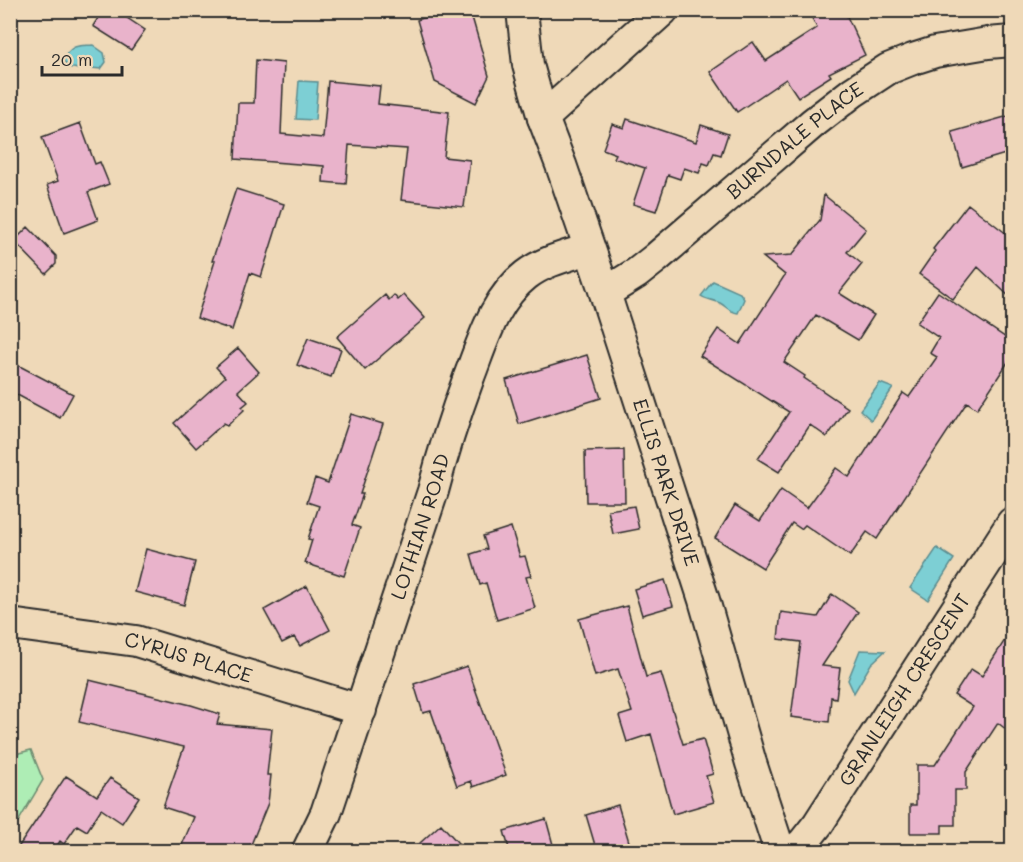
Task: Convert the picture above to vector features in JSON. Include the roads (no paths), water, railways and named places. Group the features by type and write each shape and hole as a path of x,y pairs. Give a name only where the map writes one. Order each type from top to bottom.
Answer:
{"street":[{"name":"ELLIS PARK DRIVE","path":"522,10 528,65 543,118 605,293 704,600 751,763 780,852"},
{"path":"543,118 663,10"},
{"name":"BURNDALE PLACE","path":"605,293 656,258 813,123 888,69 935,51 1012,41"},
{"name":"LOTHIAN ROAD","path":"307,852 326,813 433,490 444,447 488,325 512,287 527,274 547,262 589,249"},
{"name":"GRANLEIGH CRESCENT","path":"792,852 803,843 818,824 1012,523"},
{"name":"CYRUS PLACE","path":"10,624 136,641 361,710"}],"water":[{"path":"93,45 104,53 106,62 101,69 86,65 78,69 68,67 63,60 72,48"},
{"path":"299,81 318,82 315,120 296,119"},
{"path":"713,281 740,293 744,299 738,313 701,296"},
{"path":"880,383 893,388 871,420 860,410"},
{"path":"937,548 954,559 928,600 910,588"},
{"path":"860,650 885,651 871,664 854,693 848,680"}]}
